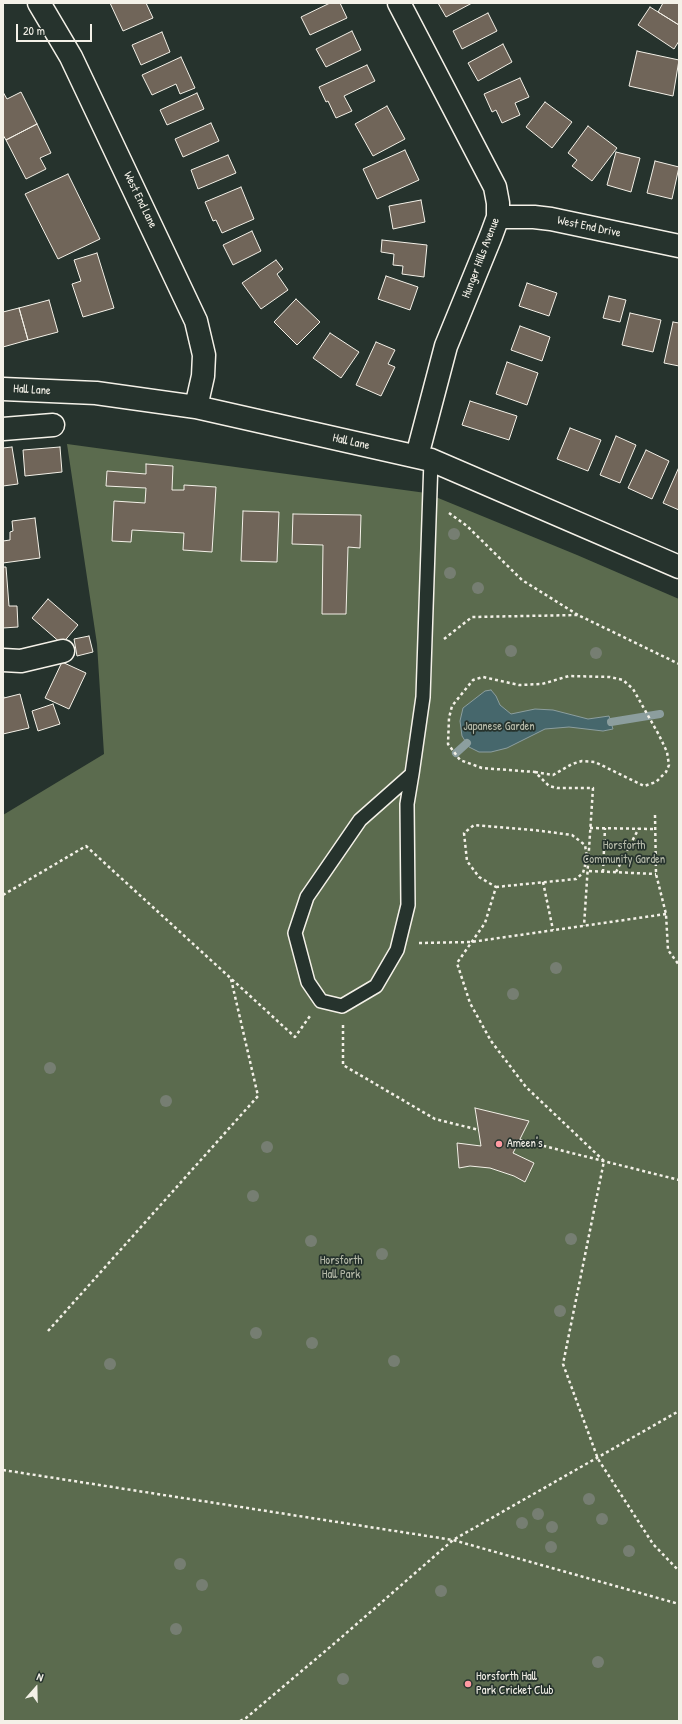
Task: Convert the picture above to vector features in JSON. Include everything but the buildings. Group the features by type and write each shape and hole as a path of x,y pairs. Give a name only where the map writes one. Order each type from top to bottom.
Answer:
{"street":[{"name":"West End Lane","path":"39,3 71,57 196,320 204,355 203,376 196,407"},
{"name":"Hunger Hills Avenue","path":"399,3 495,187 498,203 498,217 446,346 424,458"},
{"name":"West End Drive","path":"498,217 534,217 551,219 679,246"},
{"name":"Hall Lane","path":"3,389 96,393 196,407 424,458 679,567"},
{"path":"3,429 53,425"},
{"path":"3,660 21,660 63,651"}],"lane":[{"path":"412,774 360,820 307,897 295,933 308,982 321,1001 342,1006 376,986 397,950 408,905 407,804 412,774 423,698 430,499 424,458"}],"path":[{"path":"430,499 468,526 522,580 578,615 679,664"},
{"path":"424,654 472,617 578,615"},
{"path":"535,772 553,775 572,764 582,761 595,762 644,786 656,782 666,772 669,765 667,752 633,689 623,680 610,677 569,676 542,684 519,685 483,677 473,680 452,706 448,744 460,760 482,768 535,772 548,786 557,788 593,788 584,926"},
{"path":"655,815 656,874 666,914 668,950 679,965"},
{"path":"474,825 572,835 585,845 587,858 583,873 576,879 496,887 479,877 467,861 464,833 474,825"},
{"path":"590,828 655,829"},
{"path":"603,872 605,828"},
{"path":"616,872 638,828"},
{"path":"3,896 86,846 295,1037 321,1001"},
{"path":"588,871 656,874"},
{"path":"543,882 553,930"},
{"path":"496,887 485,923 457,963 470,1003 491,1041 526,1087 604,1160"},
{"path":"399,943 471,942 666,914"},
{"path":"48,1331 258,1096 231,979"},
{"path":"342,1006 343,1065 434,1119 478,1130"},
{"path":"520,1140 679,1180"},
{"path":"604,1160 563,1364 598,1459 653,1544 679,1571"},
{"path":"240,1721 246,1718 454,1540 598,1459 679,1411"},
{"path":"3,1470 454,1540 679,1604"}],"green space":[{"name":"Horsforth Hall Park","path":"67,444 426,493 679,599 679,1721 3,1721 3,815 104,754 97,644"}],"water":[{"path":"491,690 496,696 500,705 511,714 535,709 553,710 588,719 609,716 613,729 603,731 569,727 545,729 507,748 491,752 479,752 469,747 462,736 460,721 463,708 485,691"}],"waterway":[{"path":"611,722 660,714"},
{"path":"456,753 467,743"}],"place":[{"name":"Ameen's","path":"499,1144"},
{"name":"Horsforth Hall Park Cricket Club","path":"468,1684"}],"park label":[{"name":"Japanese Garden","path":"499,727"},
{"name":"Horsforth Community Garden","path":"624,853"}]}
